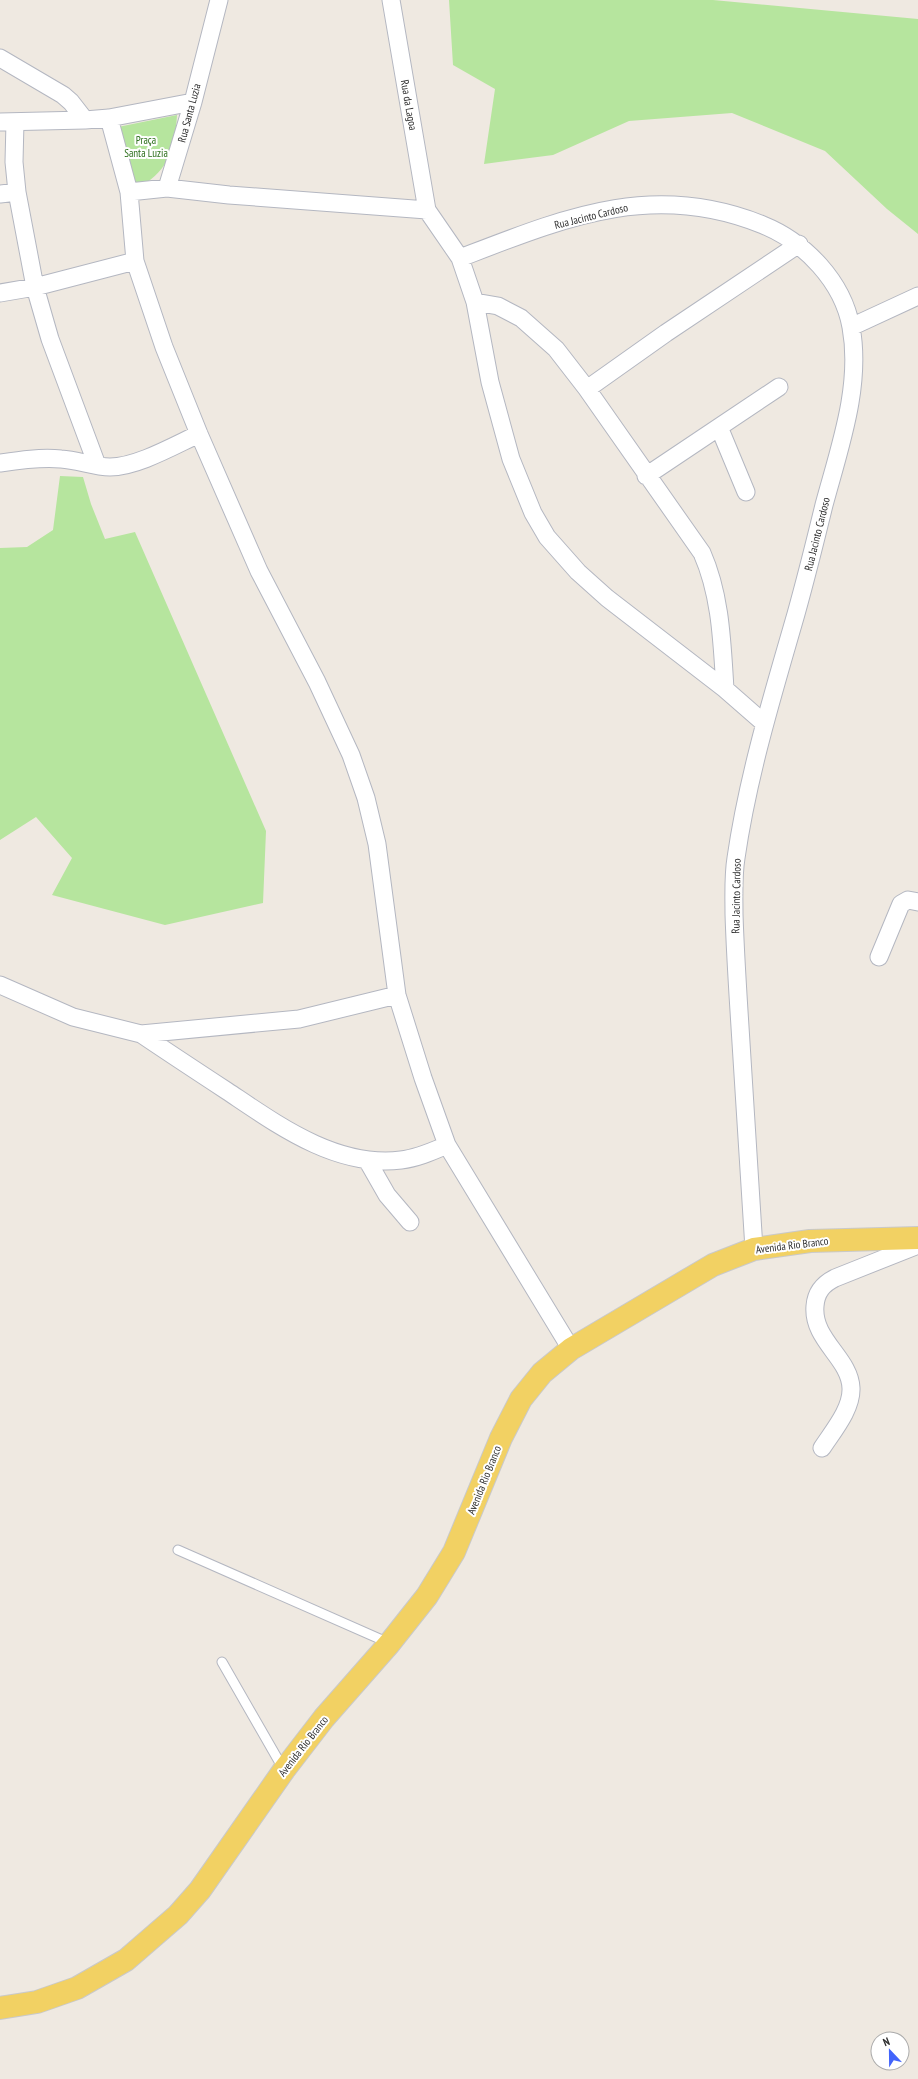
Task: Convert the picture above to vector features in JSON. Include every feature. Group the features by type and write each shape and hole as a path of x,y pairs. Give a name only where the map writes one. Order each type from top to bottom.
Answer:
{"main road":[{"name":"Avenida Rio Branco","path":"0,2008 37,2002 77,1988 126,1960 178,1915 200,1890 284,1770 324,1718 389,1644 427,1596 454,1552 500,1438 521,1399 542,1372 571,1350 713,1265 754,1249 810,1240 918,1238"}],"street":[{"name":"Rua Santa Luzia","path":"167,188 193,102 219,0"},
{"name":"Rua da Lagoa","path":"391,0 427,210"},
{"path":"0,58 63,95 86,120"},
{"path":"97,465 50,339 35,287 17,192 8,122 109,118 193,102"},
{"path":"109,118 129,192 135,261 164,347 199,434 260,571 317,682 354,762 370,812 377,844 397,995 423,1078 448,1145 571,1350"},
{"path":"129,192 167,188 237,196 427,210 460,258 475,302 490,382 512,459 533,513 547,537 578,572 606,598 725,689 764,723"},
{"path":"0,194 17,192"},
{"name":"Rua Jacinto Cardoso","path":"460,258 565,221 630,205 674,204 720,210 743,216 774,229 799,244 818,264 836,290 845,307 851,327 852,376 844,429 797,610 764,723 739,836 734,882 735,952 754,1249"},
{"path":"587,389 666,333 799,244"},
{"path":"0,293 35,287 135,261"},
{"path":"851,327 918,296"},
{"path":"475,302 498,306 521,318 556,349 587,389 646,476 702,553 711,574 720,621 725,689"},
{"path":"646,476 779,387"},
{"path":"719,427 746,492"},
{"path":"0,463 45,458 61,459 110,467 122,466 199,434"},
{"path":"879,957 901,904 908,900 918,902"},
{"path":"0,985 73,1017 140,1034 274,1123 321,1146 344,1155 367,1160 402,1160 417,1157 448,1145"},
{"path":"140,1034 299,1019 397,995"},
{"path":"367,1160 387,1195 410,1222"},
{"path":"822,1448 847,1408 851,1387 845,1370 820,1332 816,1322 816,1300 820,1289 826,1283 835,1278 918,1245"}],"lane":[{"path":"178,1550 389,1644"},
{"path":"222,1662 284,1770"}],"green space":[{"path":"449,0 713,0 918,19 918,234 887,209 825,151 732,113 629,121 553,155 484,164 495,89 453,65"},
{"name":"Praça Santa Luzia","path":"177,115 175,137 165,165 151,179 141,186 131,182 113,128"},
{"path":"60,476 83,477 91,504 105,539 135,532 266,831 263,903 165,925 52,895 72,858 36,817 0,840 0,548 27,547 53,530"}]}
